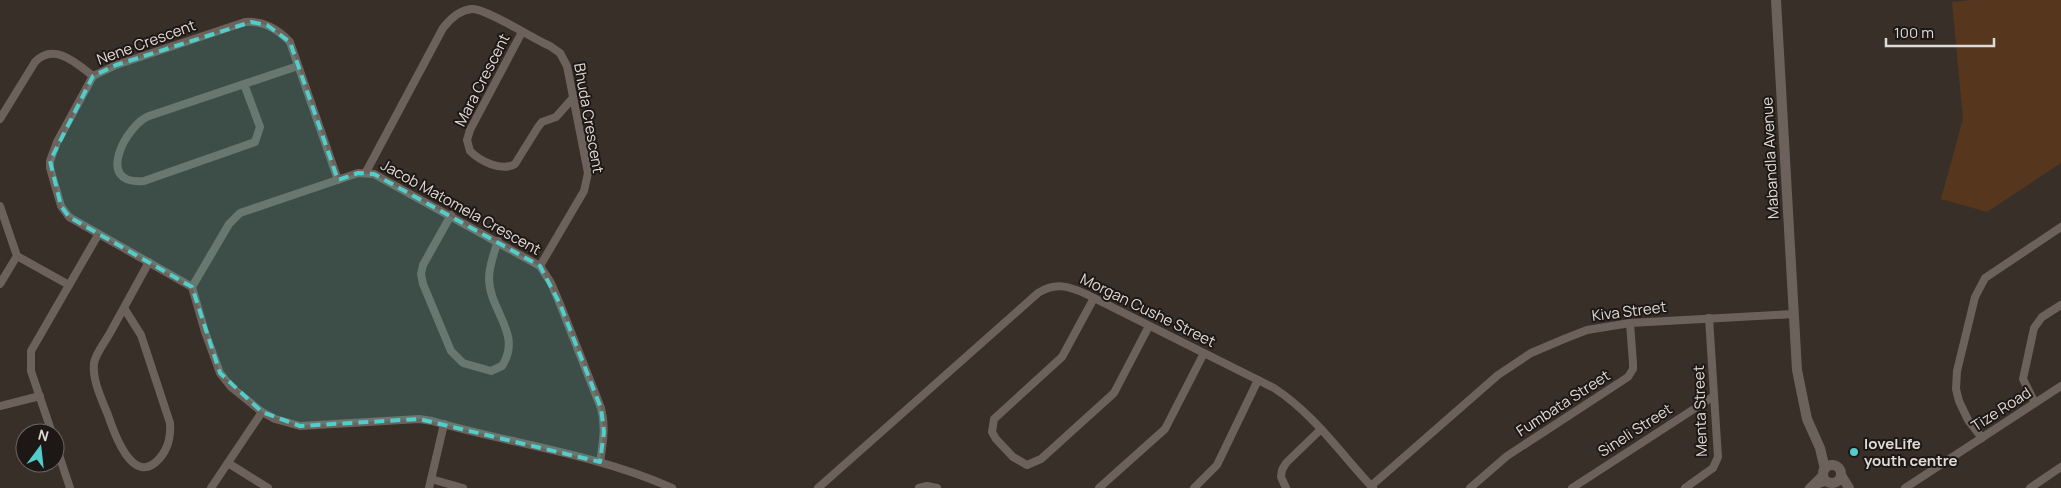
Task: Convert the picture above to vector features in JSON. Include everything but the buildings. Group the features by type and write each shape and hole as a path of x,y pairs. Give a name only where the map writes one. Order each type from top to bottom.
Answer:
{"street":[{"name":"Mabandla Avenue","path":"1776,0 1797,370 1806,419 1820,448 1830,477"},
{"name":"Bhuda Crescent","path":"366,172 443,28 452,17 465,10 480,10 550,46 563,57 567,66 588,174 584,191 540,266"},
{"name":"Nene Crescent","path":"192,286 98,234 65,213 50,168 51,156 93,76 116,65 250,22 267,25 290,42 338,180"},
{"name":"Mara Crescent","path":"522,32 470,130 467,140 470,151 492,164 503,168 510,167 515,164 542,122 556,117 572,99"},
{"path":"0,119 40,56 53,53 63,56 74,61 93,76"},
{"path":"244,84 260,127 255,142 144,180 131,180 119,173 116,161 139,120 244,84 298,66"},
{"name":"Jacob Matomela Crescent","path":"192,286 229,224 240,213 358,173 366,172 388,180 540,266 551,283 601,408 604,432 600,462"},
{"path":"0,206 17,256 69,285"},
{"path":"450,215 423,265 421,274 423,284 452,351 463,363 490,371 502,366 510,348 508,334 494,302 489,278 498,241"},
{"path":"1982,438 1968,420 1958,401 1956,389 1957,371 1975,297 1985,278 2061,227"},
{"path":"49,423 31,371 31,351 98,234"},
{"path":"0,284 17,256"},
{"path":"124,308 142,334 170,423 170,438 164,452 152,467 147,469 133,466 122,453 96,378 94,363 149,262"},
{"path":"192,286 205,332 220,373 231,388 262,412 275,419 300,426 419,419 600,462 631,471 672,488"},
{"name":"Morgan Cushe Street","path":"818,488 1038,293 1053,286 1066,286 1094,298 1258,380 1292,400 1322,430 1372,487"},
{"path":"1094,298 1062,357 994,419 992,432 996,439 1020,463 1032,464 1041,459 1114,393 1148,326"},
{"path":"2034,403 2023,378 2034,328 2042,318 2061,305"},
{"name":"Kiva Street","path":"1372,487 1498,375 1521,359 1544,347 1587,330 1630,322 1794,314"},
{"name":"Menta Street","path":"1685,488 1710,471 1717,461 1709,318"},
{"name":"Fumbata Street","path":"1470,488 1507,456 1628,377 1633,363 1630,322"},
{"path":"1099,488 1166,429 1204,353"},
{"path":"1194,488 1217,465 1258,380"},
{"name":"Tize Road","path":"1905,488 2061,386"},
{"path":"0,406 40,396"},
{"name":"Sineli Street","path":"1572,488 1714,396"},
{"path":"211,488 262,412"},
{"path":"429,488 444,424"},
{"path":"1286,488 1281,477 1284,467 1322,430"},
{"path":"228,463 268,488"},
{"path":"1809,488 1830,477 1840,469 1841,475 1849,488"},
{"path":"2030,488 2060,469"},
{"path":"65,473 70,488"},
{"path":"432,479 463,488"},
{"path":"919,488 924,486 937,488"}],"highlighted area":[{"path":"251,22 267,25 290,42 338,180 358,173 374,174 540,266 560,304 601,408 604,432 600,462 419,419 300,426 262,412 220,373 192,287 69,217 61,206 50,161 93,76 116,65"}],"shaded area":[{"path":"1972,0 2061,0 2061,163 1987,212 1941,199 1963,119 1952,2"}],"place":[{"name":"loveLife youth centre","path":"1854,452"}]}
